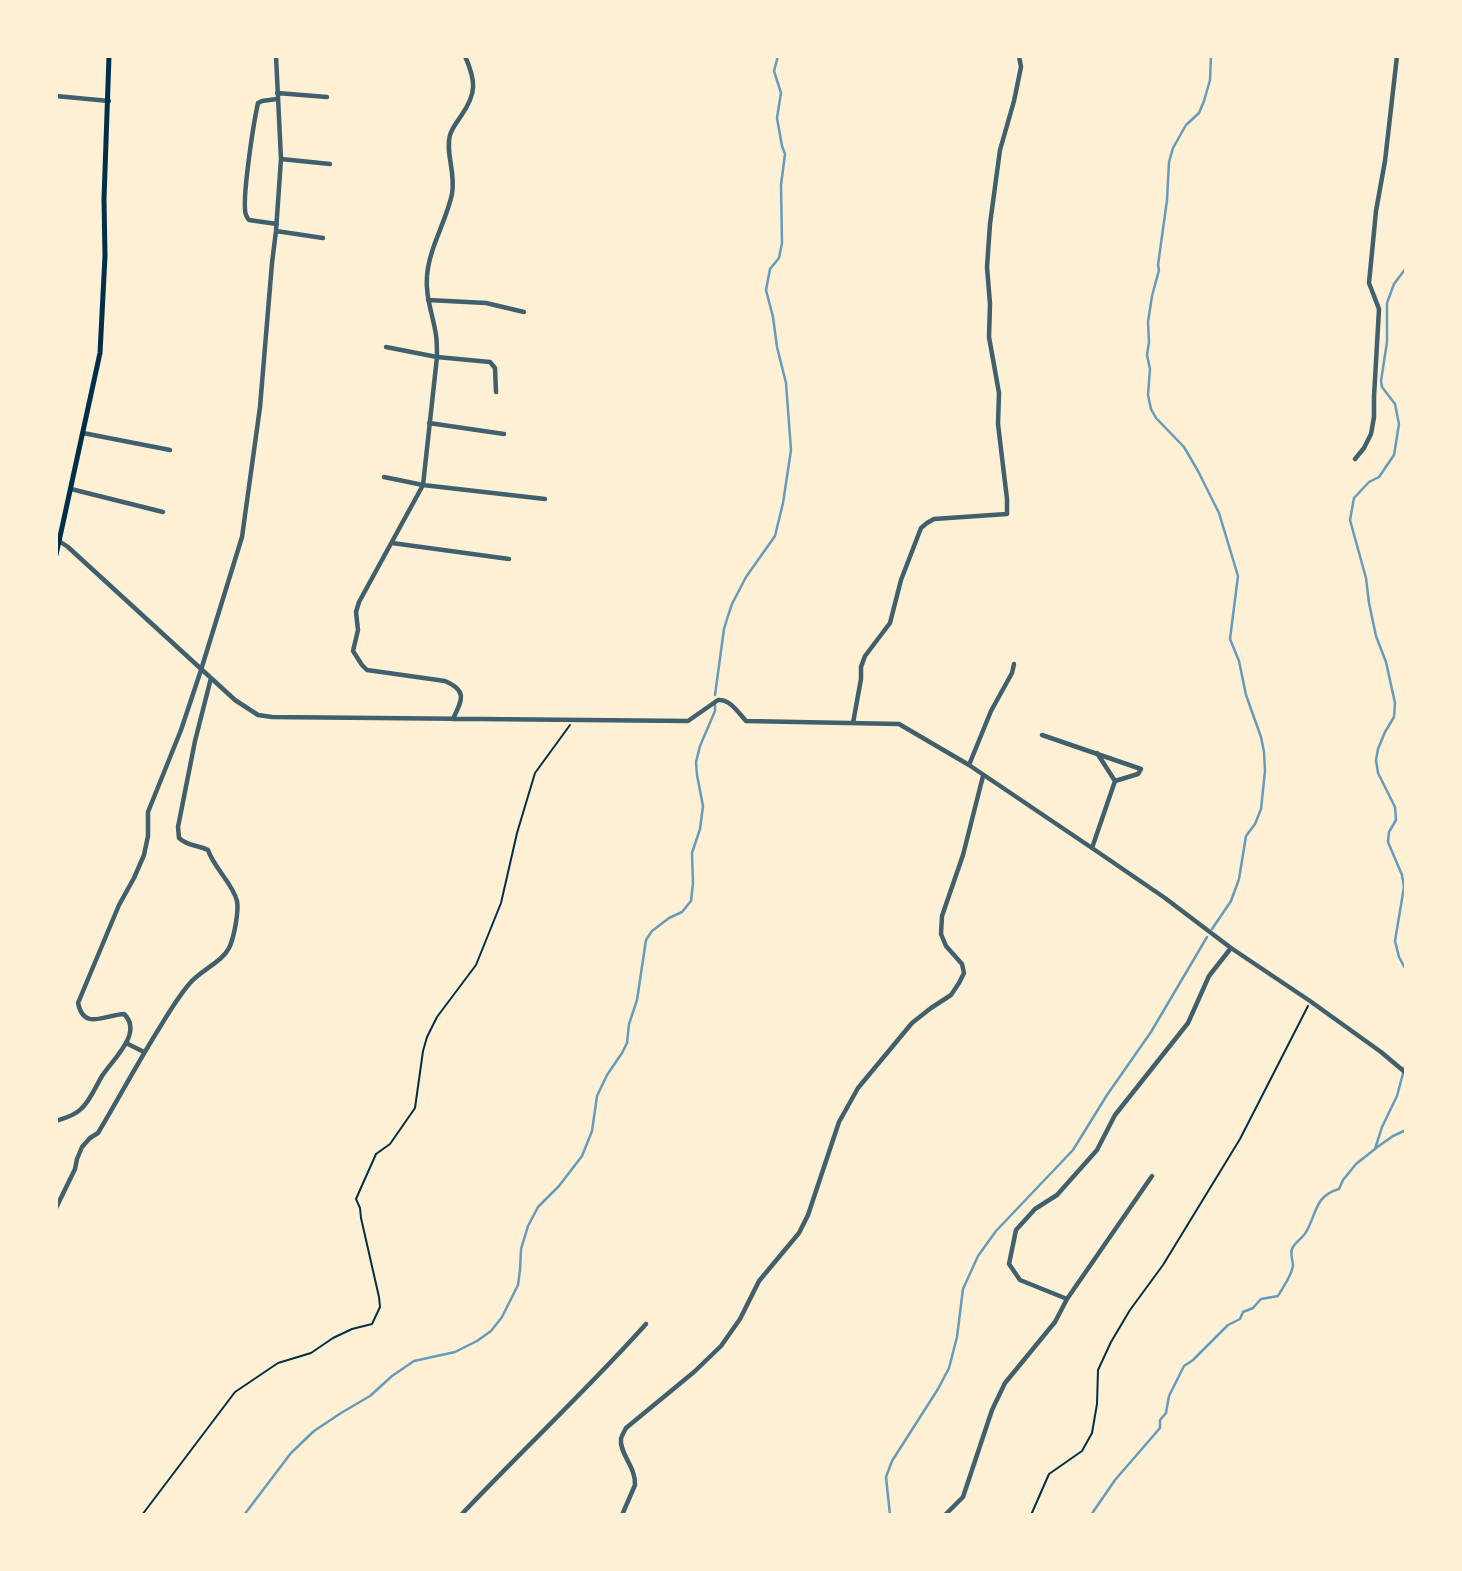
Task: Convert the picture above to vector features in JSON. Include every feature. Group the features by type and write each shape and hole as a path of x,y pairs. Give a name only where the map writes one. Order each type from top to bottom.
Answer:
{"main road":[{"path":"56,555 100,353 109,56"}],"street":[{"path":"56,1121 82,1108 104,1073 122,1052 126,1042 131,1026 124,1014 93,1021 80,1013 78,1003 119,905 144,855 148,836 148,812 181,730 242,537 260,407 277,223 281,159 276,56"},
{"path":"453,719 462,700 460,691 454,685 445,681 368,670 353,651 358,630 356,612 359,602 423,485 437,356 436,335 426,287 427,275 430,258 452,195 454,173 449,152 450,133 473,94 474,84 465,56"},
{"path":"853,723 861,667 865,656 890,623 901,580 921,528 934,519 1007,514 998,424 999,393 989,337 987,267 1000,150 1021,67 1019,56"},
{"path":"1355,459 1371,434 1374,417 1379,309 1369,283 1397,56"},
{"path":"56,96 109,101"},
{"path":"277,223 249,220 246,216 246,188 258,103 277,96 327,97"},
{"path":"281,159 330,164"},
{"path":"276,231 323,237"},
{"path":"428,300 486,303 524,312"},
{"path":"386,347 490,362 495,368 496,392"},
{"path":"429,423 504,433"},
{"path":"83,433 170,450"},
{"path":"384,477 423,485 545,499"},
{"path":"71,489 163,512"},
{"path":"58,540 235,700 258,715 688,721 723,699 746,721 899,724 969,765 1165,898 1231,948 1381,1052 1406,1073"},
{"path":"392,542 509,559"},
{"path":"969,765 1014,664"},
{"path":"56,1208 75,1169 82,1147 99,1133 144,1052 190,982 229,949 237,902 232,888 211,860 208,850 198,845 186,844 179,838 178,827 211,678"},
{"path":"1042,734 1141,769 1138,775 1115,781"},
{"path":"1097,753 1115,781"},
{"path":"622,1515 635,1485 635,1474 621,1438 626,1428 721,1346 740,1319 759,1281 799,1233 808,1215 839,1122 858,1088 912,1023 951,995 959,984 964,973 962,964 946,946 941,934 942,916 963,855 983,776"},
{"path":"1092,848 1115,781"},
{"path":"1067,1299 1020,1280 1009,1264 1016,1230 1035,1209 1057,1195 1097,1150 1115,1115 1188,1023 1209,976 1231,948"},
{"path":"126,1042 144,1052"},
{"path":"945,1515 963,1497 992,1410 1005,1383 1055,1322 1067,1299 1152,1176"},
{"path":"461,1515 608,1367 646,1324"}],"path":[{"path":"142,1515 235,1392 278,1363 311,1353 333,1338 372,1324 380,1307 379,1297 356,1199 376,1154 390,1144 415,1108 427,1037 437,1017 476,965 500,903 535,773 574,720"},
{"path":"1031,1515 1049,1474 1082,1451 1092,1433 1097,1404 1098,1370 1111,1342 1130,1310 1163,1265 1240,1139 1310,1001"}],"waterway":[{"path":"715,695 728,616 746,577 775,536 791,450 786,383 766,290 770,269 779,258 782,243 781,185 785,154 777,118 781,93 774,71 778,56"},
{"path":"1211,56 1210,80 1204,101 1199,113 1186,125 1173,148 1169,162 1159,270 1148,322 1147,355 1151,409 1156,418 1184,447 1198,471 1219,513 1238,576 1230,639 1239,661 1246,695 1264,752 1261,809 1246,836 1239,879 1231,901 1212,929"},
{"path":"1406,268 1394,284 1387,303 1387,342 1381,381 1382,387 1395,404 1399,424 1394,455 1379,477 1369,482 1354,498 1350,520 1366,578 1376,636 1386,662 1395,703 1394,717 1385,732 1376,760 1378,773 1395,807 1396,820 1389,832 1388,842 1402,875 1404,887 1395,941 1406,970"},
{"path":"244,1515 291,1453 314,1431 370,1396 414,1361 455,1352 491,1331 502,1317 518,1285 521,1249 528,1226 538,1207 559,1186 582,1156 592,1131 597,1096 627,1043 646,940 652,931 682,912 691,901 692,853 700,829 703,806 696,762 715,705"},
{"path":"890,1515 886,1477 892,1461 949,1368 957,1337 963,1289 978,1256 996,1231 1073,1150 1151,1032 1207,937"},
{"path":"1091,1515 1115,1480 1160,1428 1160,1420 1166,1413 1169,1396 1184,1366 1228,1325 1240,1319 1243,1312 1253,1308 1261,1299 1278,1296 1292,1270 1292,1249 1306,1232 1320,1201 1339,1189 1356,1164 1375,1149 1397,1096 1406,1062"},
{"path":"1376,1148 1406,1130"}]}
